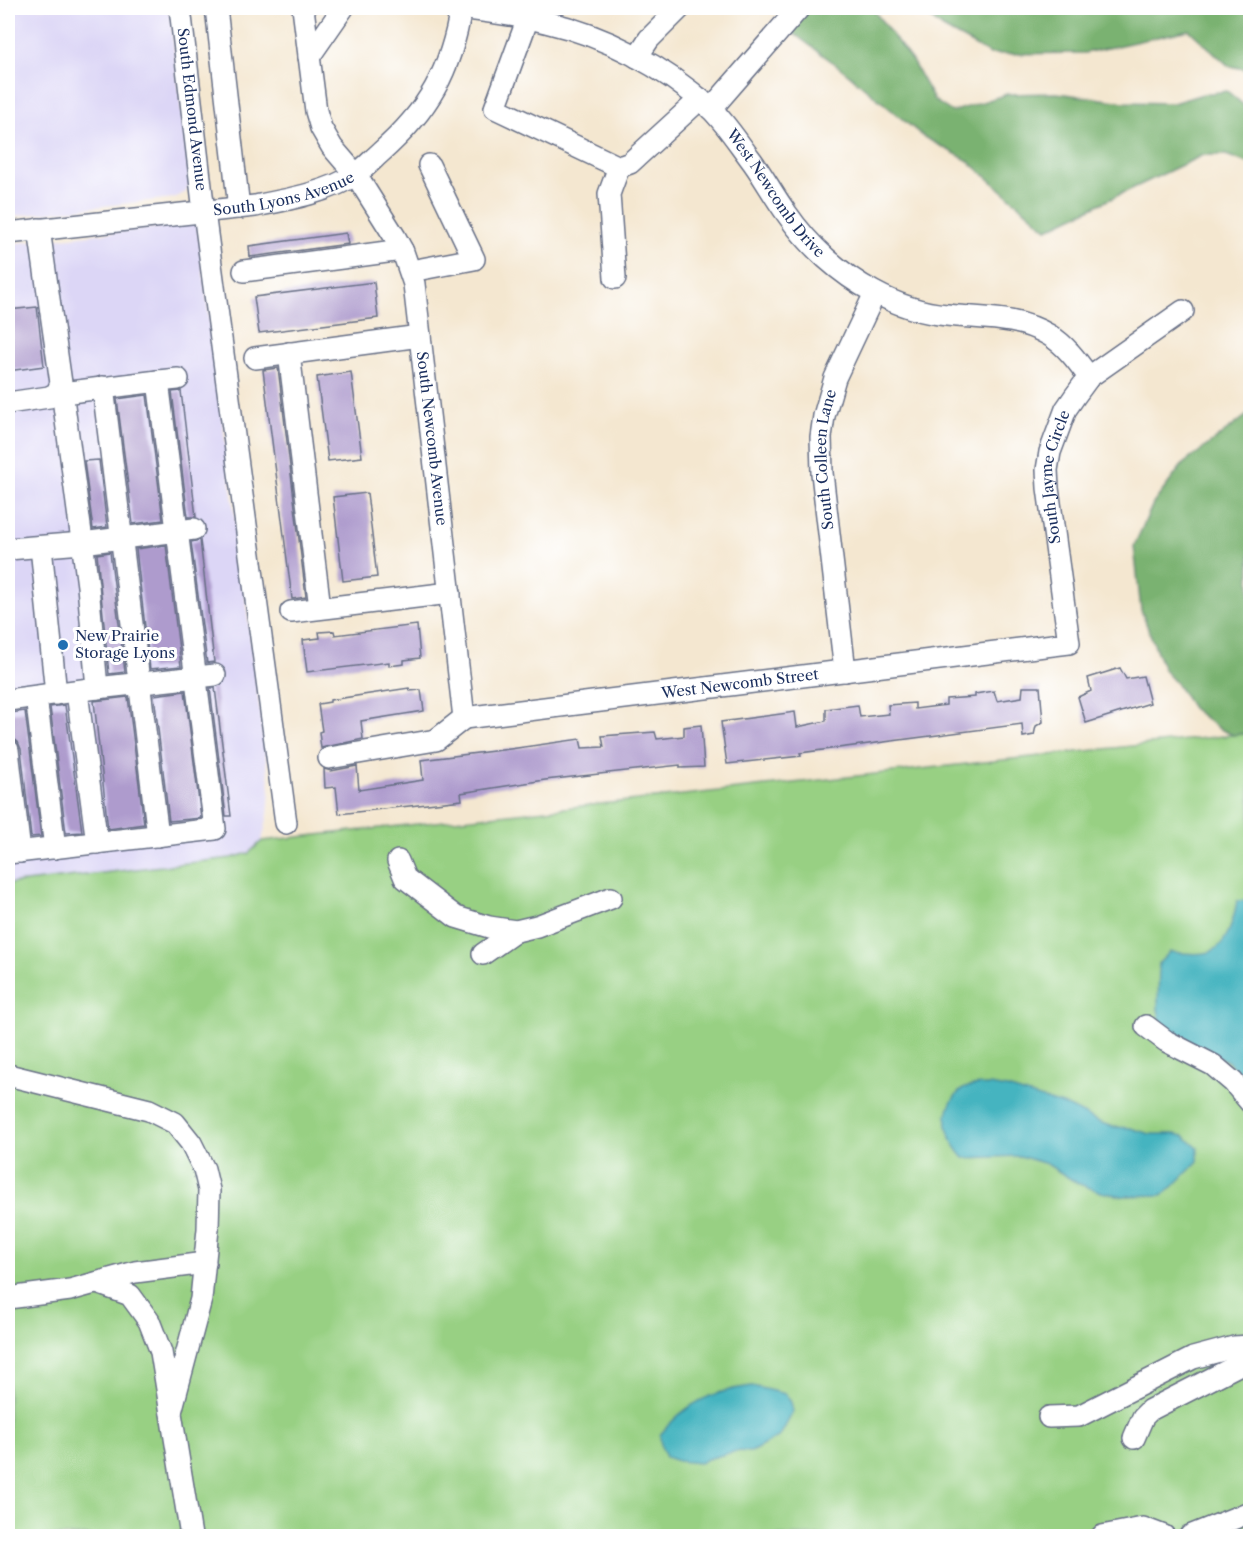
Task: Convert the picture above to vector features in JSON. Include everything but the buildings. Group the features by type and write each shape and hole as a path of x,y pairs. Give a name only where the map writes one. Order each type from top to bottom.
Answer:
{"street":[{"name":"South Edmond Avenue","path":"180,8 204,212 286,823"},
{"path":"216,8 239,208"},
{"name":"South Newcomb Avenue","path":"303,8 316,111 321,128 332,147 356,175 402,250 411,271 465,718"},
{"path":"309,57 343,8"},
{"name":"South Lyons Avenue","path":"8,233 239,208 295,198 356,175 419,114 436,89 446,67 461,8"},
{"name":"West Newcomb Drive","path":"461,8 528,13 598,37 637,57 678,82 705,104 749,156 786,214 802,233 831,262 874,293 922,311 1006,319 1029,325 1063,346 1089,377"},
{"path":"637,57 648,39 680,8"},
{"path":"528,13 495,108 619,167 630,164 705,104 799,8"},
{"path":"411,271 474,259 429,165"},
{"path":"615,278 609,194 619,167"},
{"path":"39,229 82,543 55,848"},
{"path":"244,271 402,250"},
{"name":"South Colleen Lane","path":"845,671 822,473 821,437 824,416 835,378 874,293"},
{"name":"South Jayme Circle","path":"1015,650 1068,643 1047,470 1050,452 1066,409 1089,377 1184,311"},
{"path":"255,358 420,336"},
{"path":"289,353 320,608"},
{"path":"8,403 49,397 61,388 103,387 168,380 223,828 14,852 8,750"},
{"path":"103,387 158,836"},
{"path":"8,549 82,543 186,530"},
{"path":"41,547 97,843"},
{"path":"291,612 450,593"},
{"name":"West Newcomb Street","path":"465,718 1015,650"},
{"path":"8,700 205,676"},
{"path":"329,758 436,740 465,718"},
{"path":"398,861 405,878 456,917 489,927 516,931"},
{"path":"483,954 516,931 537,926 611,898"},
{"path":"1146,1026 1166,1041 1213,1065 1251,1102"},
{"path":"8,1075 149,1110 175,1123 204,1169 209,1190 201,1299 171,1412"},
{"path":"8,1298 70,1290 135,1272 205,1263"},
{"path":"97,1283 130,1295 149,1321 161,1352 191,1536"},
{"path":"1049,1417 1079,1416 1193,1358 1234,1347 1251,1346"},
{"path":"1134,1438 1143,1417 1150,1410 1251,1359"},
{"path":"1191,1536 1251,1512"},
{"path":"1102,1536 1143,1528 1164,1536"}],"shaded area":[{"path":"8,8 169,8 190,183 186,192 174,198 8,217"},
{"path":"197,223 270,790 262,841 249,853 231,858 8,884 8,244"}],"green space":[{"path":"810,8 872,8 912,61 934,100 952,112 1007,94 1057,93 1124,102 1173,103 1203,94 1227,91 1245,106 1250,107 1250,164 1226,155 1203,155 1047,229 967,160 924,137 842,69 789,30"},
{"path":"918,8 1250,8 1250,70 1229,66 1189,30 1085,53 990,54 943,28"},
{"path":"1250,413 1250,733 1233,735 1218,728 1192,708 1176,683 1164,670 1141,610 1134,546 1153,504 1183,464"},
{"path":"1250,733 1250,1536 8,1536 8,884 231,858 249,853 262,841"}],"water":[{"path":"1237,901 1250,902 1250,1088 1228,1061 1198,1048 1161,1024 1158,1009 1159,963 1170,952 1203,953 1218,947 1230,929"},
{"path":"989,1085 1007,1088 1069,1107 1114,1127 1130,1128 1150,1134 1184,1136 1198,1148 1198,1161 1170,1190 1161,1195 1123,1196 1101,1192 1077,1183 1047,1164 1020,1156 964,1158 948,1131 948,1109 954,1097 963,1089"},
{"path":"752,1386 785,1394 791,1402 793,1412 780,1436 751,1452 737,1451 700,1463 678,1461 666,1457 661,1446 660,1435 679,1415 700,1400 712,1395"}],"place":[{"name":"New Prairie Storage Lyons","path":"63,645"}]}
